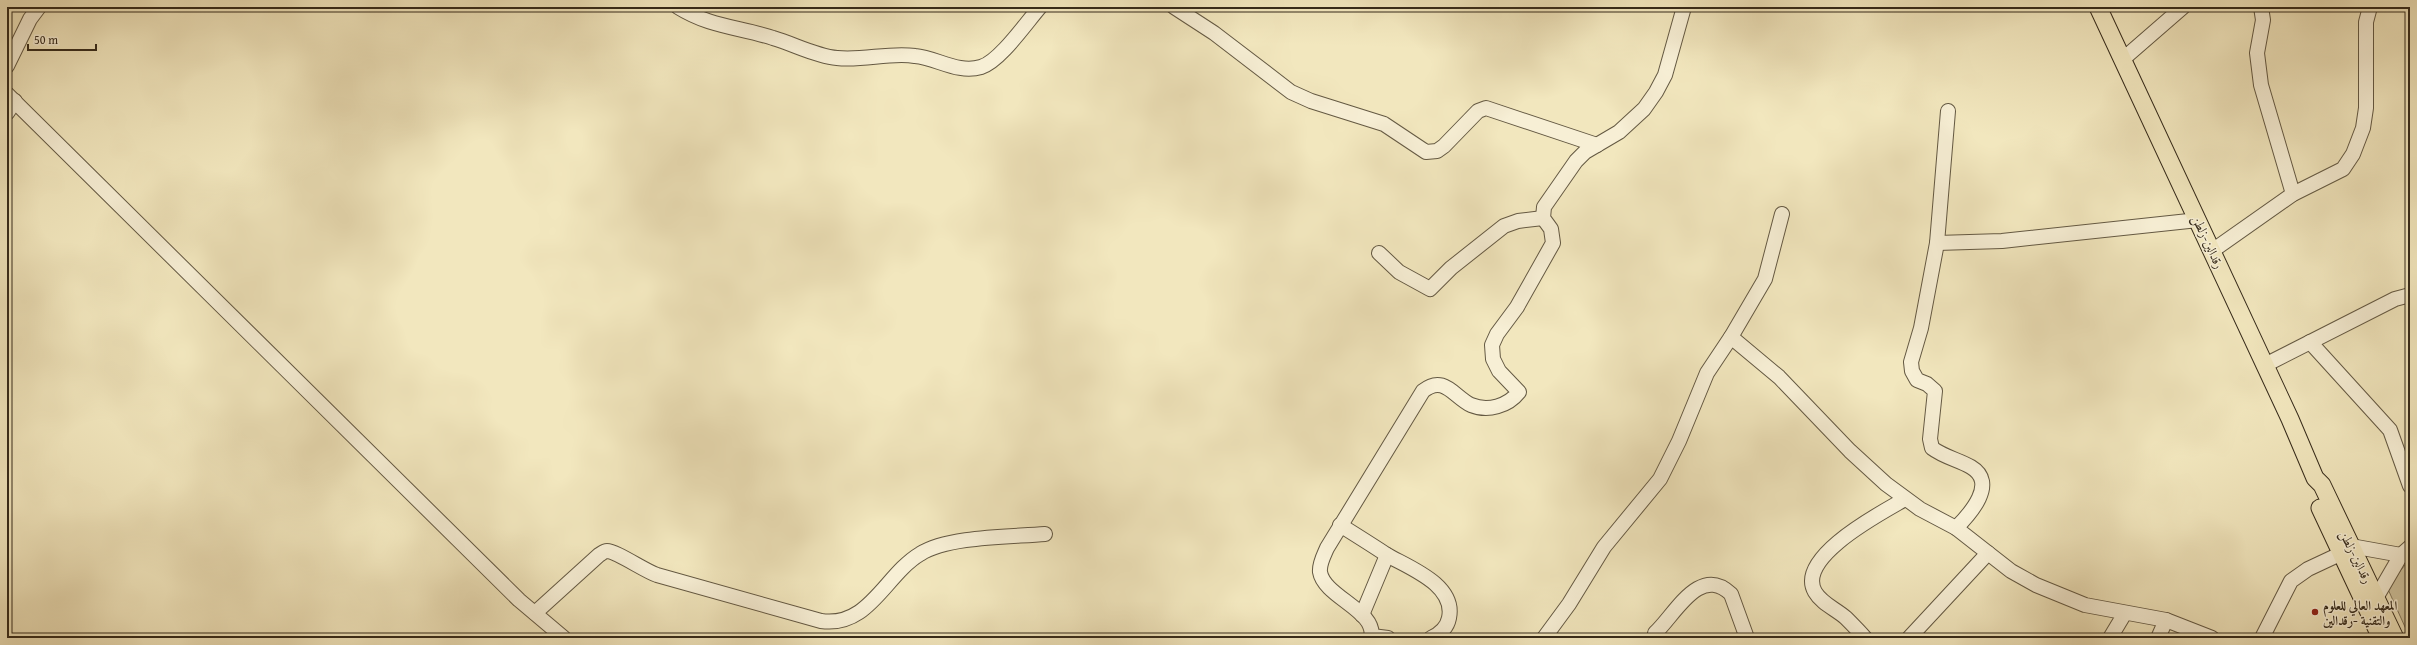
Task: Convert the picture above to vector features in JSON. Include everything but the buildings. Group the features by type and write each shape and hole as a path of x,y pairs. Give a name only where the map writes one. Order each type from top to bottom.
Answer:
{"main road":[{"name":"رقدالين-زلطن","path":"2098,7 2290,419 2315,478 2311,487 2346,550 2376,598 2395,638"},
{"name":"رقدالين-زلطن","path":"2346,550 2381,638"}],"street":[{"path":"7,66 30,19 39,7"},
{"path":"678,7 703,21 717,26 772,37 825,56 856,58 915,56 955,67 970,68 988,64 995,58 1040,7"},
{"path":"1174,7 1214,33 1292,92 1311,101 1384,124 1426,152 1437,151 1478,111 1486,108 1597,145"},
{"path":"1388,638 1372,637 1372,629 1362,615 1329,588 1323,580 1320,570 1327,548 1416,400 1430,385 1448,388 1470,404 1481,408 1500,406 1515,397 1519,392 1499,371 1493,359 1492,345 1497,334 1517,307 1553,243 1550,229 1543,218 1544,207 1570,169 1585,152 1619,132 1637,116 1661,84 1684,7"},
{"path":"2122,60 2183,7"},
{"path":"2261,7 2263,20 2257,53 2261,85 2293,194"},
{"path":"2212,251 2293,194 2343,169 2354,154 2363,128 2366,108 2366,22 2370,7"},
{"path":"7,113 11,98 534,613 564,638"},
{"path":"1948,111 1937,244 1921,328 1911,362 1912,372 1917,380 1927,384 1935,391 1930,439 1932,448 1972,468 1982,477 1984,485 1980,495 1968,516 1956,528"},
{"path":"1544,638 1569,604 1604,547 1660,479 1679,441 1707,373 1732,338 1765,279 1782,214"},
{"path":"1379,253 1399,272 1430,289 1451,268 1504,226 1518,221 1543,218"},
{"path":"1937,244 2002,241 2198,220"},
{"path":"2265,365 2396,299 2410,296"},
{"path":"1732,338 1779,377 1850,451 1905,499 1956,528 2011,571 2062,596 2085,605 2166,620 2212,638"},
{"path":"2310,342 2390,430 2410,486"},
{"path":"1865,638 1846,618 1816,594 1813,587 1814,576 1822,559 1837,542 1905,499"},
{"path":"1340,525 1387,555 1424,576 1445,595 1450,608 1449,620 1441,632 1432,638"},
{"path":"534,613 598,555 608,551 614,552 642,570 657,575 821,621 840,621 859,614 920,554 953,542 1045,534"},
{"path":"2262,638 2291,581 2308,569 2346,550 2406,551"},
{"path":"2376,598 2406,551"},
{"path":"1909,638 1988,553"},
{"path":"1362,615 1387,555"},
{"path":"1655,633 1690,593 1706,584 1713,584 1725,588 1731,594 1747,638"},
{"path":"2110,638 2126,613"},
{"path":"2158,638 2166,620"}],"shaded area":[{"path":"2410,559 2410,638 2387,587"}],"place":[{"name":"المعهد العالي للعلوم والتقنية -رقدالين","path":"2315,612"}]}
